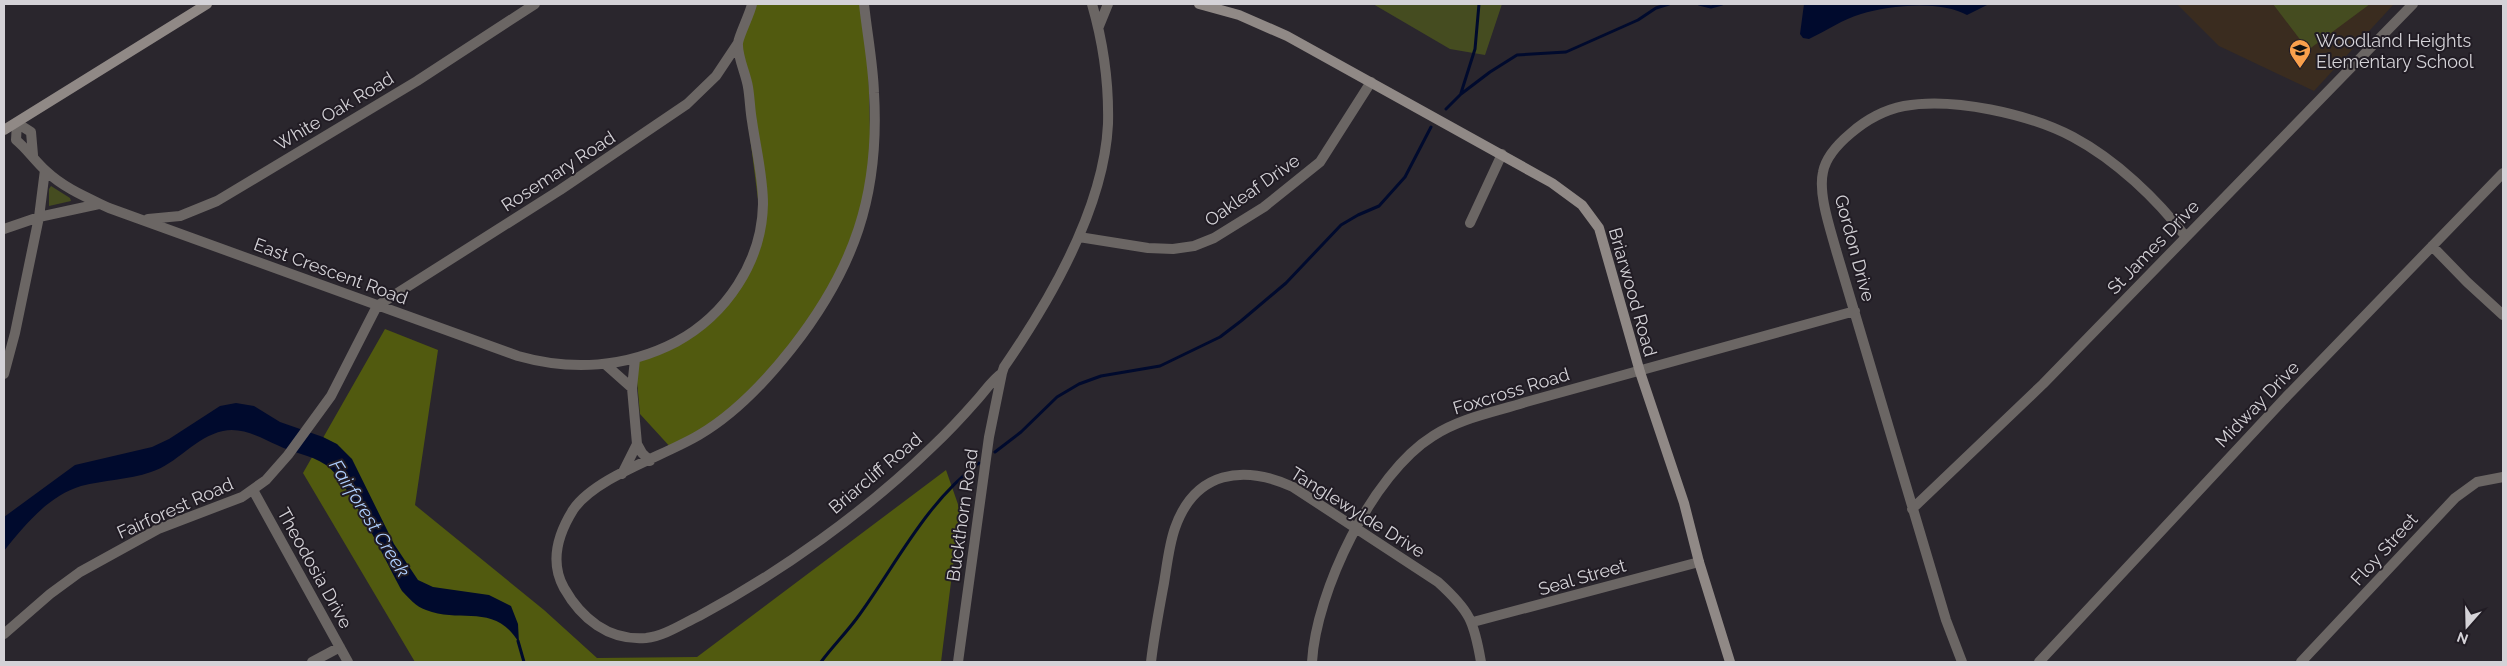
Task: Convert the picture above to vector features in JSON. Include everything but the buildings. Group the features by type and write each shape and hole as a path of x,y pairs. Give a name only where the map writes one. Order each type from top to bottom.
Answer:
{"street":[{"path":"4,130 207,4"},
{"name":"White Oak Road","path":"140,219 180,216 217,200 417,81 535,4"},
{"name":"Rosemary Road","path":"377,306 560,190 687,104 716,76 738,43 752,4"},
{"name":"Briarcliff Road","path":"864,4 874,92 872,179 863,218 847,264 802,335 783,359 720,422 697,437 594,488 573,510 557,544 556,569 560,581 579,611 596,626 630,638 656,636 713,608 756,583 863,506 933,447 1002,373 1035,319 1078,237 1102,165 1108,124 1102,39 1092,4"},
{"name":"Briarwood Road","path":"1199,4 1263,25 1371,82 1502,154 1573,197 1590,214 1599,228 1640,372 1684,503 1730,662"},
{"name":"St James Drive","path":"1912,509 2037,390 2413,4"},
{"path":"1099,26 1110,5"},
{"name":"East Crescent Road","path":"17,123 16,140 33,155 45,170 77,194 100,204 377,306 542,362 567,366 604,364 635,359 667,347 706,323 733,293 751,258 761,223 763,203 749,88 738,43"},
{"name":"Oakleaf Drive","path":"1078,237 1148,248 1173,249 1194,246 1214,238 1264,207 1320,162 1371,82"},
{"name":"Gordon Drive","path":"1962,662 1912,509 1830,227 1822,188 1823,171 1834,150 1857,127 1885,112 1902,106 1930,104 1966,106 2019,117 2060,131 2089,146 2138,184 2171,218 2186,237"},
{"path":"1470,223 1502,154"},
{"path":"4,374 15,333 38,217 45,170"},
{"name":"Midway Drive","path":"2039,662 2281,402 2503,173"},
{"path":"4,229 38,217 100,204"},
{"path":"2432,246 2503,315"},
{"name":"Fairforest Road","path":"4,634 50,594 88,568 158,529 229,503 253,490 288,455 308,429 330,396 377,306"},
{"name":"Foxcross Road","path":"1312,662 1316,632 1325,600 1356,527 1377,490 1386,479 1419,446 1438,432 1477,417 1526,402 1855,311"},
{"path":"635,359 632,388 637,444 650,461"},
{"path":"604,364 632,388"},
{"name":"Buckthorn Road","path":"958,662 989,437 1002,373"},
{"path":"622,474 637,444"},
{"name":"Tanglewylde Drive","path":"1150,662 1174,530 1191,498 1211,482 1223,477 1245,474 1272,477 1312,498 1438,582 1452,594 1473,622 1482,662"},
{"name":"Floy Street","path":"2301,662 2455,498 2477,482 2503,477"},
{"name":"Theodosia Drive","path":"253,490 348,662"},
{"name":"Seal Street","path":"1473,622 1700,562"},
{"path":"312,662 340,647"}],"shaded area":[{"name":"Woodland Heights Elementary School","path":"2177,4 2394,4 2314,91 2219,46"}],"green space":[{"path":"749,4 867,4 871,179 847,264 801,336 742,402 673,450 640,414 635,359 706,323 745,272 761,223 738,43"},
{"path":"1373,4 1502,4 1485,55 1450,49"},
{"path":"2273,4 2370,4 2308,50"},
{"path":"51,186 70,198 71,201 49,206 49,189"},
{"path":"385,329 438,350 415,505 544,610 597,658 697,657 946,470 960,510 941,662 415,662 303,473"}],"water":[{"path":"1804,4 1989,4 1967,15 1943,7 1900,6 1886,8 1854,16 1809,39 1803,38 1800,34"},
{"path":"236,403 254,406 280,422 337,444 352,459 394,544 418,580 433,587 489,595 511,606 518,624 519,643 510,630 489,618 439,614 422,609 416,605 402,591 355,504 335,473 326,465 313,458 237,430 213,434 195,444 169,463 151,472 134,477 81,486 69,491 47,504 4,551 4,517 75,465 152,447 169,439 220,406"}],"waterway":[{"path":"1461,93 1475,49 1479,4"},
{"path":"1446,109 1461,94 1517,55 1566,52 1638,20 1656,8 1669,4"},
{"path":"1699,4 1711,7 1722,4"},
{"path":"995,452 1021,432 1057,397 1079,384 1101,376 1160,366 1220,337 1286,283 1341,225 1379,206 1405,177 1431,127"},
{"path":"821,662 857,618 927,516 960,479 979,463"},
{"name":"Fairforest Creek","path":"518,641 524,662"}],"place":[{"name":"Woodland Heights Elementary School","path":"2300,69"}]}
